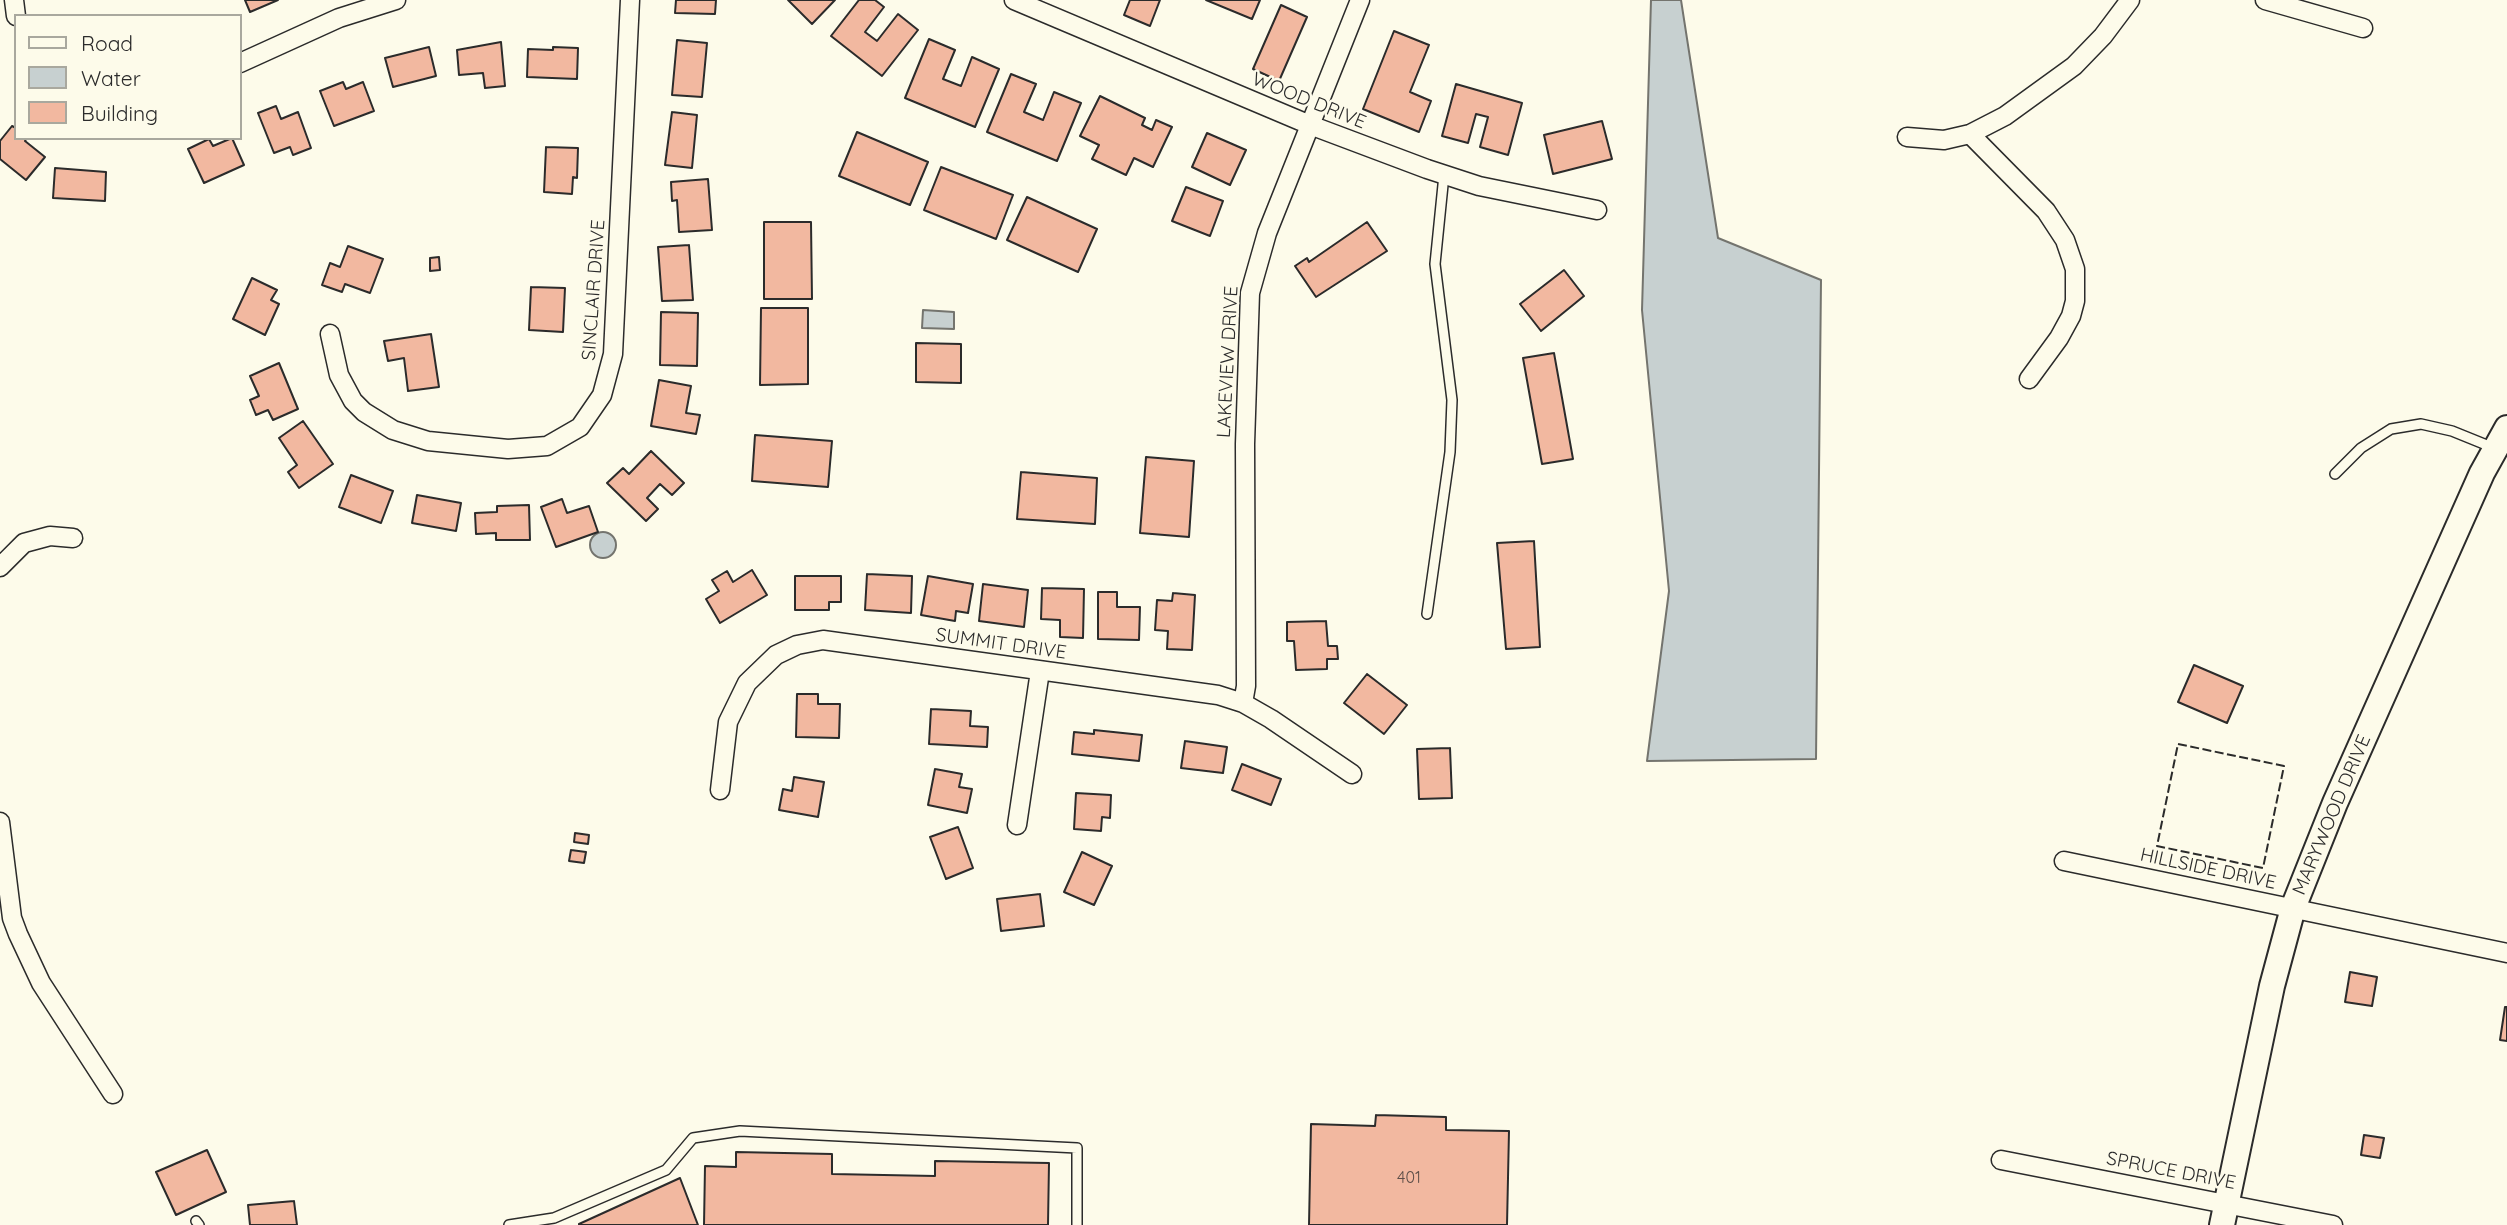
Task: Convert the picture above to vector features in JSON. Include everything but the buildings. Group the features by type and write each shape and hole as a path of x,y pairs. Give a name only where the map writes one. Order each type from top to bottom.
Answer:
{"street":[{"path":"242,62 339,18 396,0"},
{"name":"SINCLAIR DRIVE","path":"330,334 340,375 353,401 371,417 393,430 428,441 508,449 547,446 580,427 603,395 613,354 630,0"},
{"name":"WOOD DRIVE","path":"1014,0 1310,125 1444,175 1479,186 1597,211"},
{"name":"LAKEVIEW DRIVE","path":"1243,703 1246,686 1245,433 1250,293 1267,233 1360,0"},
{"path":"1907,137 1944,140 1970,134 2005,116 2074,66 2104,36 2130,0"},
{"path":"2265,0 2364,28"},
{"path":"1970,134 2046,211 2065,240 2075,270 2076,293 2071,316 2059,338 2029,379"},
{"name":"MARYWOOD DRIVE","path":"2224,1214 2273,986 2293,908 2335,803 2501,438"},
{"path":"0,567 13,551 24,543 50,536 73,538"},
{"name":"SUMMIT DRIVE","path":"720,790 732,709 760,668 776,655 797,645 837,641 1203,692 1243,703 1352,774"},
{"path":"1017,825 1040,671"},
{"path":"0,822 12,918 18,934 41,983 113,1094"},
{"name":"HILLSIDE DRIVE","path":"2064,861 2507,953"},
{"name":"SPRUCE DRIVE","path":"2001,1160 2224,1214 2333,1225"}],"lane":[{"path":"1427,614 1450,452 1452,400 1435,264 1444,175"},
{"path":"2335,474 2361,448 2391,429 2421,424 2501,438"},
{"path":"509,1225 554,1218 666,1170 693,1138 740,1131 1077,1148 1077,1225"}],"water":[{"path":"1651,0 1681,0 1718,238 1821,280 1816,759 1647,761 1669,591 1642,310"},
{"path":"923,310 954,312 954,329 922,328"},
{"path":"603,532 612,536 616,545 612,554 603,558 594,554 590,545 594,536"}],"fence":[{"path":"2178,744 2284,766 2263,868 2157,846 2178,744"}]}
